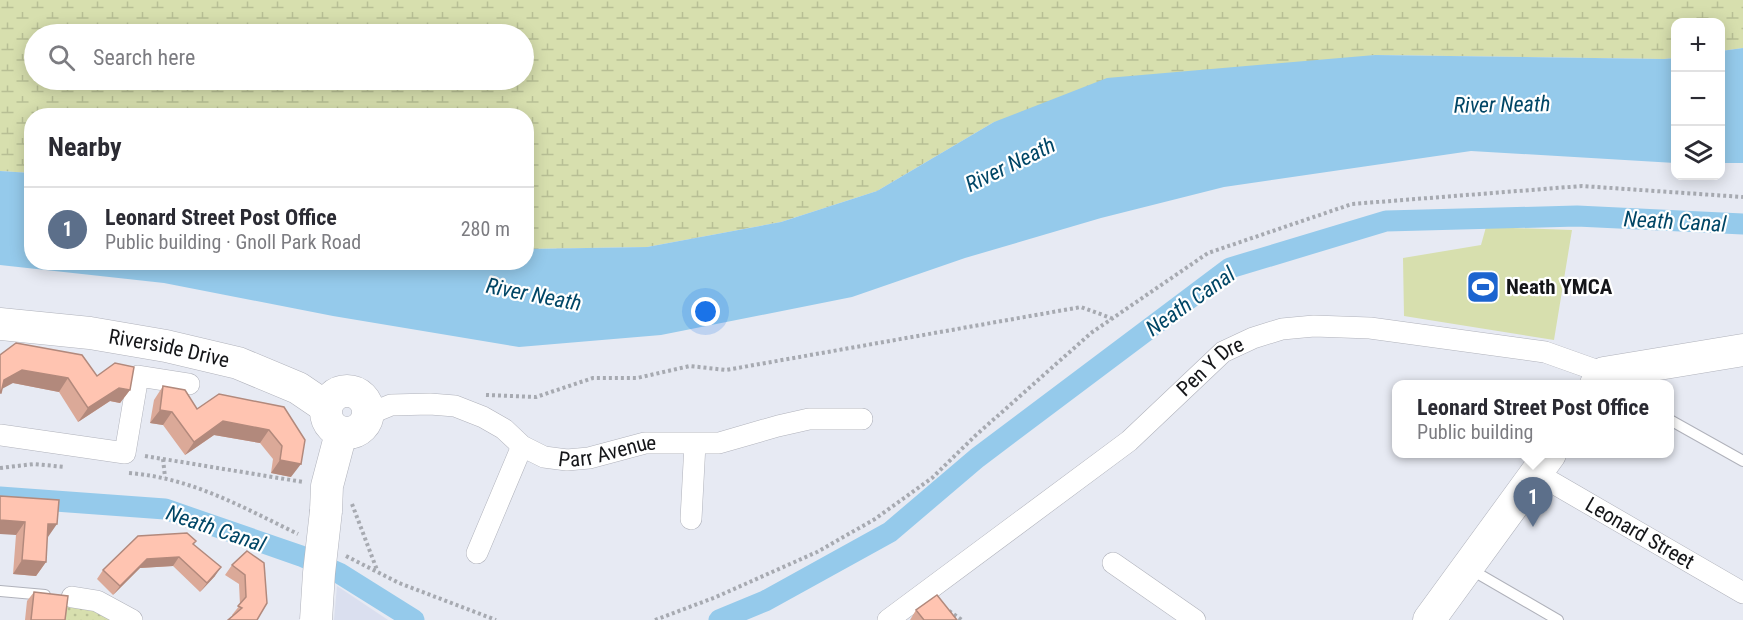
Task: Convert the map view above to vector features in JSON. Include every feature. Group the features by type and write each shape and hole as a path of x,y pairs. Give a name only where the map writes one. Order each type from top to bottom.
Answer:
{"main road":[{"name":"Riverside Drive","path":"0,324 90,333 166,346 238,363 298,388 334,420"},
{"path":"1606,380 1743,350"},
{"path":"316,620 334,420 334,395 340,392 354,392 365,401 369,414"},
{"path":"1429,620 1543,463"}],"street":[{"name":"Pen Y Dre","path":"888,620 1129,441 1224,352 1253,338 1282,329 1314,326 1370,328 1545,352 1599,380"},
{"name":"Riverside Drive","path":"123,462 138,376 189,384"},
{"name":"Parr Avenue","path":"369,414 391,405 455,406 483,417 504,429 522,446 544,457 567,460 589,458 645,443 719,443 809,419 862,419"},
{"path":"0,435 123,462"},
{"path":"691,519 695,444"},
{"path":"477,553 522,446"},
{"name":"Leonard Street","path":"1543,463 1743,593"},
{"path":"1113,563 1195,620"},
{"path":"62,596 97,601 132,620"}],"lane":[{"path":"1674,422 1743,461"},
{"path":"1467,567 1558,620"},
{"path":"0,591 62,596"}],"path":[{"path":"655,620 716,597 817,552 875,519 932,478 1082,340 1208,253 1352,204 1582,186 1743,197"},
{"path":"477,394 536,397 593,378 637,378 690,366 726,370 1081,307 1112,318"},
{"path":"123,462 163,459 328,494 347,488 378,571"},
{"path":"163,459 165,477"},
{"path":"123,462 213,493 306,537"},
{"path":"0,468 34,464 67,467"},
{"path":"337,552 399,583 496,620"}],"shaded area":[{"path":"337,586 388,620 334,620"}],"green space":[{"path":"0,0 1743,0 1743,48 1725,50 1725,18 1671,18 1671,58 1375,55 994,122 877,191 781,222 647,247 534,249 534,108 24,108 24,173 0,171"},
{"name":"Neath YMCA","path":"1486,227 1572,230 1554,340 1404,316 1403,258 1481,245"},
{"path":"61,605 92,609 117,620 60,620"}],"water":[{"path":"1743,48 1743,163 1725,163 1725,50"},
{"name":"River Neath","path":"1375,55 1671,58 1671,163 1471,151 1224,187 1101,218 965,258 852,297 661,335 519,347 333,316 164,283 46,270 534,270 534,249 647,247 781,222 877,191 994,122 1107,78"},
{"path":"0,171 24,173 24,268 0,265"}],"building":[{"path":"16,343 82,355 97,376 115,363 134,367 130,390 119,388 88,408 68,378 22,370 4,380 0,393 0,355"},
{"path":"163,386 185,390 197,409 219,394 284,407 305,440 301,464 280,460 282,446 269,430 223,421 194,442 172,412 160,410"},
{"path":"0,496 59,500 57,524 48,524 46,562 22,560 25,522 0,520"},
{"path":"187,533 196,541 193,544 221,567 207,583 179,557 147,559 120,586 103,570 138,536"},
{"path":"247,551 264,563 267,603 257,620 228,620 242,608 238,606 246,597 245,575 232,565"},
{"path":"34,592 68,596 65,620 31,620"},
{"path":"937,595 957,620 924,620 916,610"}],"waterway":[{"name":"Neath Canal","path":"719,620 765,601 890,532 977,458 1230,268 1386,221 1577,216 1743,224"},
{"name":"Neath Canal","path":"0,497 165,509 301,556 339,573 414,620"}],"place":[{"name":"Neath YMCA","path":"1483,287"},
{"name":"Leonard Street Post Office","path":"1533,527"}]}
